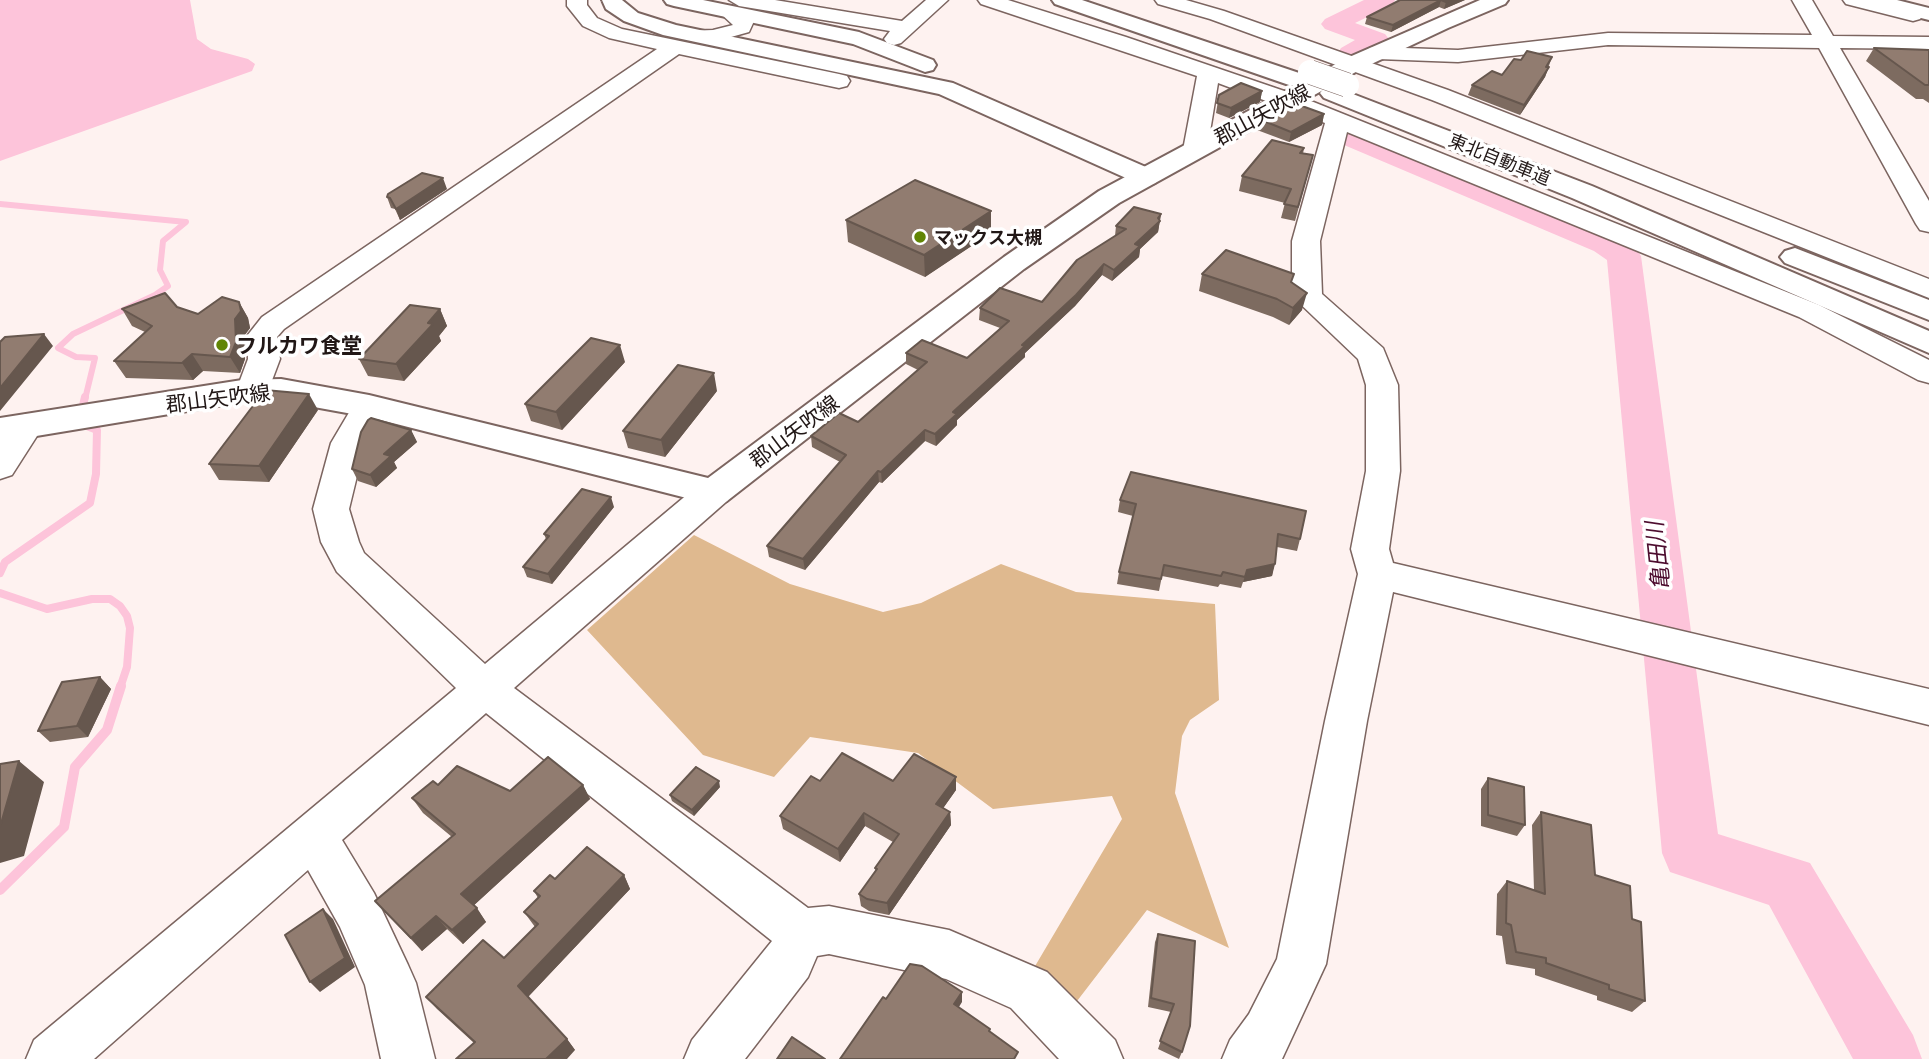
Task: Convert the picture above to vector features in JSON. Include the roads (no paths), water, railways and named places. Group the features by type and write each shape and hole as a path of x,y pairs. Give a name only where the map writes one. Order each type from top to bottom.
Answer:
{"main road":[{"path":"612,0 613,5 631,17 683,41 783,54 902,78 970,97 1152,174"},
{"path":"674,0 737,3 806,28 859,39 909,57 1152,174"},
{"path":"1062,0 1298,84"},
{"path":"1096,0 1298,84"},
{"name":"郡山矢吹線","path":"13,428 253,391 281,390 369,406 714,492 1014,263 1108,197 1195,150 1298,84 1350,83 1440,23 1498,0"},
{"path":"1872,0 1929,14"},
{"path":"1892,0 1929,14"},
{"name":"東北自動車道","path":"1350,83 1671,213 1929,324"},
{"name":"東北自動車道","path":"1350,83 1583,192 1929,343"},
{"path":"1671,213 1773,248 1929,311"}],"street":[{"path":"578,0 577,6 582,14 601,28 642,40 683,41 735,33 744,21 737,3"},
{"path":"737,3 900,33 938,0"},
{"path":"988,0 1209,72 1298,84 1350,83 1458,57 1608,39 1929,43"},
{"path":"1165,0 1220,7 1350,83 1929,373"},
{"path":"1802,0 1929,225"},
{"path":"1853,0 1929,14"},
{"path":"1917,0 1929,3"},
{"path":"783,54 763,45 763,40 776,30 806,28"},
{"path":"253,391 264,359 264,331 683,41 839,81"},
{"path":"1195,150 1209,72"},
{"path":"1350,83 1929,289"},
{"path":"1249,1059 1268,1033 1301,964 1346,721 1377,574 1370,549 1383,471 1382,385 1372,355 1307,296 1306,241 1350,83"},
{"path":"369,406 348,443 331,509 341,542 350,562 485,689 801,933 829,930 949,955 1029,990 1096,1059"},
{"path":"0,467 13,428"},
{"path":"53,1059 714,492"},
{"path":"1377,574 1929,707"},
{"path":"315,837 357,910 390,984 408,1059"},
{"path":"711,1059 790,959 801,933"}],"waterway":[{"name":"亀田川","path":"1350,54 1376,39 1334,24 1383,0"},
{"name":"亀田川","path":"1348,136 1606,244 1624,256 1691,853 1789,883 1889,1059"},
{"path":"0,204 186,222 163,241 160,270 168,286 155,295 73,334 58,348 76,357 95,358 85,399"},
{"path":"81,414 85,397"},
{"path":"0,573 5,562 90,503 96,474 97,430 82,424"},
{"path":"0,593 47,609 92,599 110,599 120,606 127,616 130,628 127,667 120,688"},
{"path":"0,890 64,827 75,767 107,730 121,686"}],"place":[{"name":"マックス大槻","path":"920,237"},
{"name":"フルカワ食堂","path":"222,345"}]}
